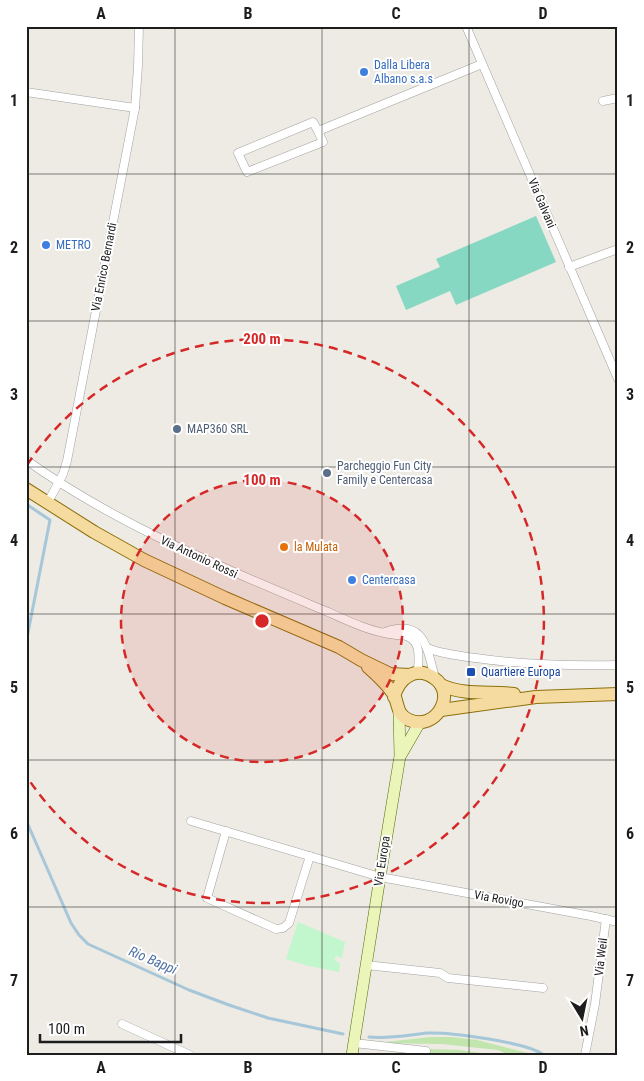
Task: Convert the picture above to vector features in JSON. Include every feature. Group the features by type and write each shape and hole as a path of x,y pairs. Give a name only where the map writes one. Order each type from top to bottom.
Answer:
{"main road":[{"path":"26,489 47,504 144,560 339,647 390,674 427,674 453,690 478,694 508,694 536,697"},
{"path":"361,660 394,696 399,712 408,720 420,722 432,719 441,710 536,697 618,694"},
{"path":"394,696 402,680 414,674"},
{"name":"Via Antonio Rossi","path":"438,682 444,693 444,702 441,710"}],"street":[{"name":"Via Enrico Bernardi","path":"47,504 67,462 135,108 139,26"},
{"name":"Via Galvani","path":"466,26 618,378"},
{"path":"318,131 482,64"},
{"path":"26,92 135,108"},
{"path":"603,101 618,98"},
{"path":"313,122 318,131 322,142 247,172 238,153 313,122"},
{"path":"569,267 618,249"},
{"name":"Via Antonio Rossi","path":"26,460 58,483 172,546 371,631 406,636 415,641 418,650 414,674"},
{"name":"Via Antonio Rossi","path":"383,632 394,628 404,628 413,630 422,636 438,682"},
{"path":"427,648 464,657 514,664 618,665"},
{"name":"Via Europa","path":"399,712 400,756 353,1049 426,1052"},
{"name":"Via Europa","path":"400,756 420,722"},
{"name":"Via Rovigo","path":"191,821 380,877 618,922"},
{"path":"226,831 207,898 276,929 283,928 289,922 310,856"},
{"name":"Via Weil","path":"585,1055 595,1004 606,919"},
{"path":"366,965 440,973 448,978 543,988"},
{"path":"122,1024 190,1055"}],"green space":[{"path":"536,216 556,262 456,305 450,291 406,310 396,286 440,267 436,259"},
{"path":"298,922 345,942 342,958 336,956 334,960 340,963 339,972 286,959"},
{"path":"431,1037 477,1040 536,1055 509,1055 498,1050 442,1044 377,1043"},
{"path":"429,1049 459,1050 496,1055 429,1055"}],"waterway":[{"name":"Rio Bappi","path":"26,504 50,520 26,643"},
{"name":"Rio Bappi","path":"26,820 71,923 88,944 189,990 229,1005 268,1018 343,1034"},
{"name":"Rio Bappi","path":"369,1037 391,1037 427,1033 452,1034 505,1042 535,1050 544,1055"}],"place":[{"name":"Dalla Libera Albano s.a.s","path":"364,72"},
{"name":"METRO","path":"46,245"},
{"name":"MAP360 SRL","path":"177,429"},
{"name":"Parcheggio Fun City Family e Centercasa","path":"327,473"},
{"name":"la Mulata","path":"284,547"},
{"name":"Centercasa","path":"352,580"},
{"name":"Quartiere Europa","path":"471,672"}]}
